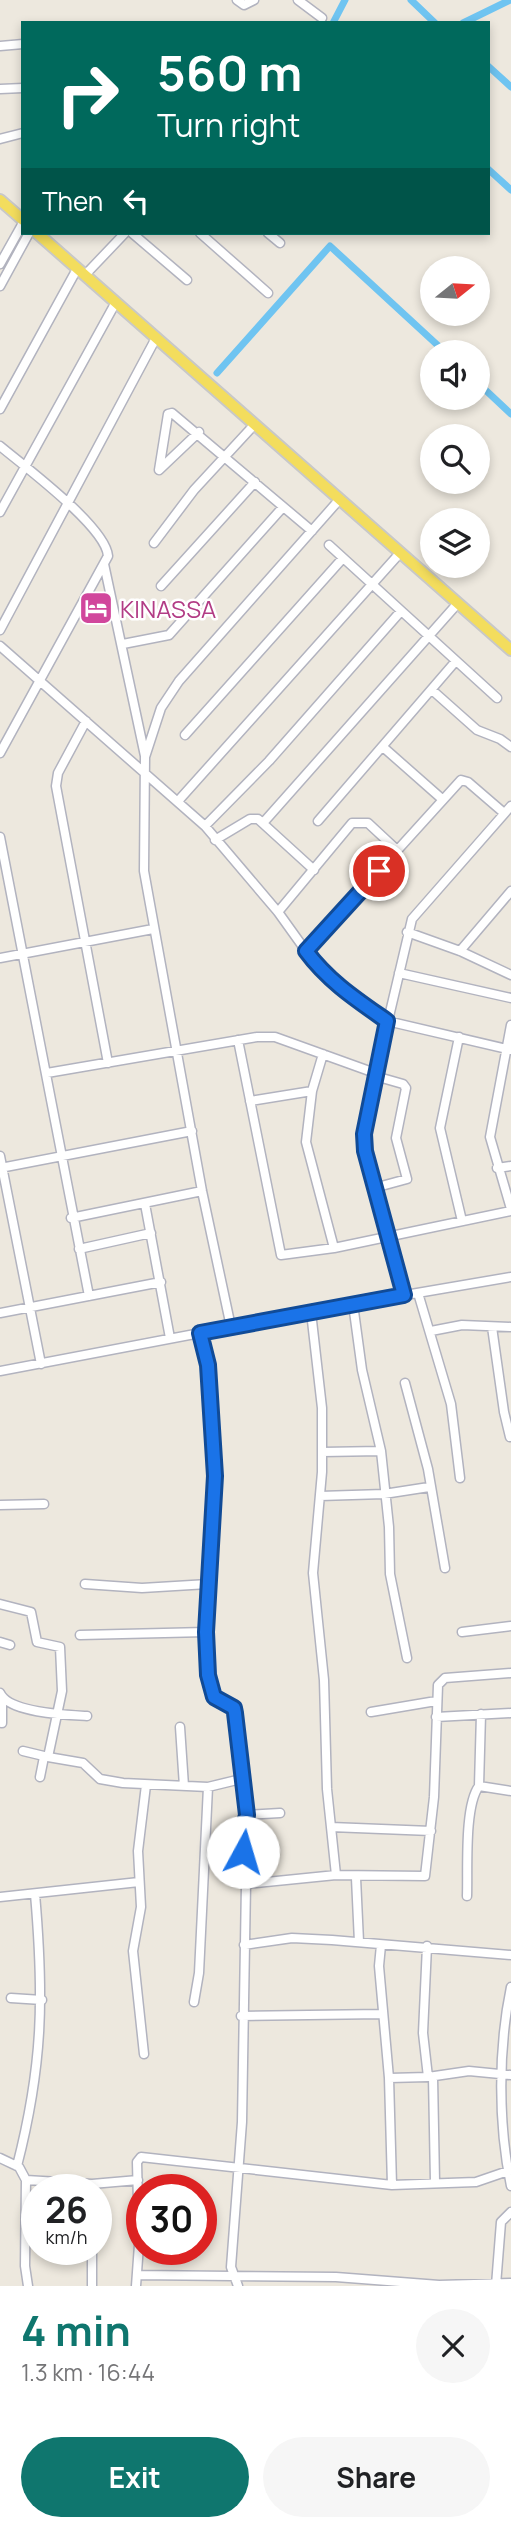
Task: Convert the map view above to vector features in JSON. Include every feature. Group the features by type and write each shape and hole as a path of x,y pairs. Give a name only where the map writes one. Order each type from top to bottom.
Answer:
{"main road":[{"path":"0,200 21,219"},
{"path":"39,235 511,650"}],"street":[{"path":"237,0 244,5 254,0"},
{"path":"298,0 322,18"},
{"path":"0,46 21,44"},
{"path":"0,89 21,88"},
{"path":"0,139 21,134"},
{"path":"0,264 21,225"},
{"path":"0,286 28,235"},
{"path":"0,409 81,272 123,235"},
{"path":"134,235 187,280"},
{"path":"202,235 268,293"},
{"path":"270,235 280,243"},
{"path":"0,512 116,302"},
{"path":"0,630 156,338"},
{"path":"199,432 162,471 159,470 168,414 172,413 199,432 312,530"},
{"path":"154,543 194,490 255,424"},
{"path":"0,446 104,539 108,556 0,753"},
{"path":"161,586 255,482"},
{"path":"145,757 161,708 173,689 339,499"},
{"path":"123,644 169,635 283,507"},
{"path":"329,545 497,698"},
{"path":"178,800 287,681 371,582 400,553"},
{"path":"186,735 343,558"},
{"path":"104,564 145,757 144,871 153,929 202,1191 231,1327"},
{"path":"263,823 458,603"},
{"path":"205,826 269,761 401,611"},
{"path":"0,646 205,826 278,912 330,980 387,1021 509,1050"},
{"path":"317,821 455,662"},
{"path":"432,690 477,730 500,739 511,747"},
{"path":"86,721 58,773 56,786 108,1063"},
{"path":"383,747 442,799"},
{"path":"306,951 461,780 468,782 504,813"},
{"path":"404,1295 374,1188 364,1134 375,1074 407,932 421,906 511,806"},
{"path":"215,841 250,819 258,819 314,870"},
{"path":"278,912 352,823 368,823 397,850"},
{"path":"0,837 21,954 47,1073 71,1218 89,1296"},
{"path":"460,951 511,891"},
{"path":"0,958 153,929"},
{"path":"407,932 460,951 511,975"},
{"path":"399,973 511,998"},
{"path":"238,1040 281,1255 334,1248 511,1210 490,1137 491,1121 509,1050 511,1025"},
{"path":"47,1073 177,1049 275,1037 403,1084 406,1088 396,1138 407,1179 374,1188"},
{"path":"459,1037 440,1128 462,1221"},
{"path":"323,1054 312,1091 306,1142 334,1248"},
{"path":"250,1101 312,1091"},
{"path":"1,1168 192,1131"},
{"path":"0,1156 41,1364"},
{"path":"497,1168 511,1166"},
{"path":"71,1218 202,1191"},
{"path":"145,1204 170,1338"},
{"path":"79,1250 152,1233"},
{"path":"0,1371 511,1277"},
{"path":"0,1313 161,1282"},
{"path":"418,1293 451,1404 460,1478"},
{"path":"353,1304 362,1370 381,1451 383,1494 390,1527 390,1574 407,1658"},
{"path":"311,1312 321,1389 322,1452 313,1573 324,1679 336,1875"},
{"path":"431,1331 462,1325 511,1327"},
{"path":"492,1327 510,1437"},
{"path":"200,1333 208,1365 215,1476 206,1632 211,1692 214,1697 234,1708 245,1778 247,1815 242,1834 246,1884 241,2016 244,2051 231,2267 238,2286"},
{"path":"405,1383 428,1469 445,1568"},
{"path":"322,1452 381,1451"},
{"path":"320,1496 383,1494 429,1487"},
{"path":"0,1505 44,1504"},
{"path":"85,1584 142,1588 208,1584"},
{"path":"0,1604 31,1612 37,1642 60,1647 62,1691 40,1777"},
{"path":"462,1632 511,1626"},
{"path":"80,1635 206,1632"},
{"path":"0,1642 10,1645"},
{"path":"246,1884 336,1875 356,1878 425,1876 431,1831 436,1701 441,1679 511,1673"},
{"path":"1,1696 15,1705 57,1715 87,1716"},
{"path":"1,1696 2,1723"},
{"path":"371,1712 436,1701"},
{"path":"436,1717 511,1713"},
{"path":"467,1896 471,1808 474,1793 480,1786 481,1714"},
{"path":"180,1727 184,1786"},
{"path":"23,1751 83,1763 100,1779 146,1785 208,1787 245,1778"},
{"path":"144,2054 133,1951 141,1907 138,1851 146,1785"},
{"path":"480,1786 511,1791"},
{"path":"194,2001 199,1973 208,1787"},
{"path":"247,1815 280,1813"},
{"path":"331,1827 431,1831"},
{"path":"356,1878 359,1942"},
{"path":"0,1897 139,1882"},
{"path":"17,2166 34,2095 42,2000 35,1894"},
{"path":"244,1945 292,1938 427,1946 511,1955"},
{"path":"382,1945 382,2014 389,2078 392,2185"},
{"path":"427,1946 423,2033 430,2077 435,2182"},
{"path":"511,1987 507,2075 508,2171 511,2186"},
{"path":"11,1998 42,2000"},
{"path":"241,2016 382,2014"},
{"path":"389,2078 430,2077 469,2071 507,2075"},
{"path":"138,2174 137,2162 144,2157 392,2185 476,2182 508,2171"},
{"path":"0,2158 17,2166 22,2174"},
{"path":"496,2283 501,2222 511,2212"},
{"path":"25,2265 28,2286"},
{"path":"92,2265 92,2286"},
{"path":"136,2286 137,2265"},
{"path":"137,2275 234,2276 298,2282 439,2285 511,2283"}],"waterway":[{"path":"334,21 345,0"},
{"path":"411,0 433,21"},
{"path":"467,21 510,0"},
{"path":"490,68 511,87"},
{"path":"490,171 511,190"},
{"path":"217,373 330,246 432,340"},
{"path":"490,394 511,414"}],"place":[{"name":"KINASSA","path":"96,608"}],"route":[{"path":"243,1852 242,1834 247,1815 245,1778 235,1713 234,1708 214,1697 208,1675 207,1596 215,1476 208,1365 200,1333 404,1295 365,1151 364,1134 387,1021 339,988 321,972 306,951 379,871"}]}
